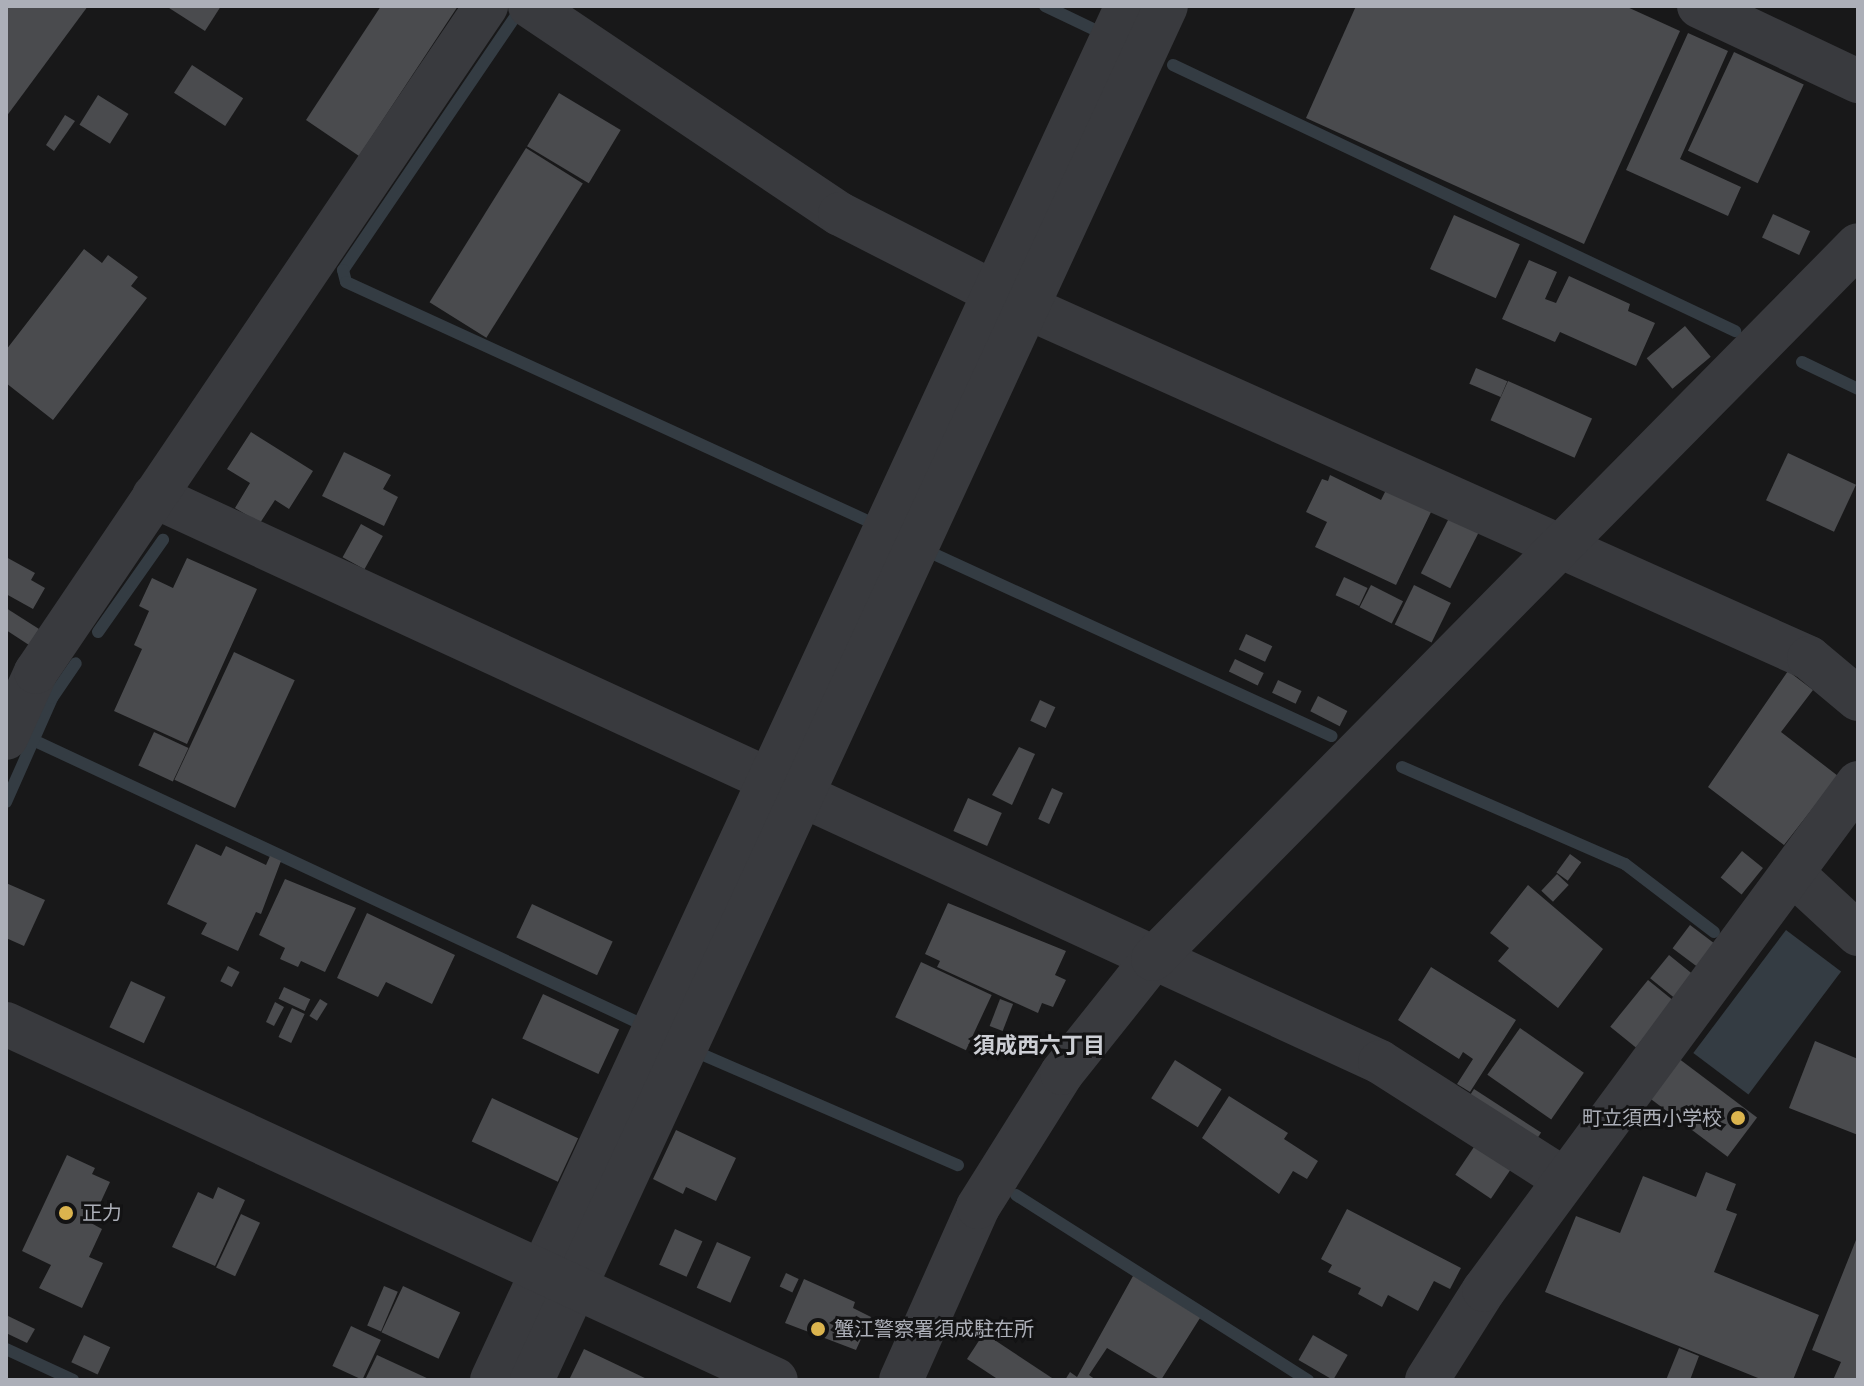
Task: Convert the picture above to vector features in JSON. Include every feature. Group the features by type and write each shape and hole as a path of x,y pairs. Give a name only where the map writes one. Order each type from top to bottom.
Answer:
{"street":[{"path":"6,738 21,663 154,496 486,6"},
{"path":"530,6 840,214 1010,300 1809,658 1858,699"},
{"path":"492,1380 560,1278 786,789 1010,300 1127,6"},
{"path":"1010,300 1166,6"},
{"path":"1699,6 1858,81"},
{"path":"901,1380 978,1207 1062,1073 1153,959 1858,245"},
{"path":"154,496 1380,1062 1565,1180"},
{"path":"1427,1380 1484,1290 1858,783"},
{"path":"1792,873 1858,934"},
{"path":"6,1024 776,1380"},
{"path":"532,1380 560,1278"}],"shaded area":[{"path":"1786,930 1841,972 1748,1095 1693,1053"}],"building":[{"path":"6,6 88,6 6,117"},
{"path":"166,6 221,6 205,31"},
{"path":"381,6 458,6 359,156 306,120"},
{"path":"1356,6 1625,6 1680,31 1584,244 1306,118"},
{"path":"1688,33 1728,51 1680,159 1741,187 1728,216 1626,170"},
{"path":"1734,52 1804,85 1758,183 1688,151"},
{"path":"192,65 243,98 225,126 174,93"},
{"path":"559,93 621,130 589,183 527,146"},
{"path":"98,95 129,114 110,144 79,125"},
{"path":"65,115 75,121 54,151 46,145"},
{"path":"526,148 583,184 486,338 430,302"},
{"path":"1773,214 1810,231 1799,255 1762,238"},
{"path":"1454,215 1520,244 1496,298 1430,269"},
{"path":"84,249 102,263 108,255 138,277 131,286 147,298 53,420 6,383 6,350"},
{"path":"1529,260 1557,272 1545,299 1556,303 1569,276 1630,304 1628,311 1655,323 1636,366 1560,332 1555,342 1502,319"},
{"path":"1685,326 1711,357 1672,389 1647,358"},
{"path":"1476,368 1507,381 1501,397 1469,384"},
{"path":"1508,381 1592,418 1575,458 1491,420"},
{"path":"251,432 313,471 289,509 275,500 260,523 235,508 250,483 227,469"},
{"path":"344,452 391,475 383,489 398,497 384,526 322,496"},
{"path":"1788,453 1856,485 1834,532 1766,500"},
{"path":"1330,475 1381,500 1387,488 1432,510 1396,585 1315,547 1327,522 1306,512 1322,479 1328,481"},
{"path":"1449,518 1478,533 1450,588 1421,573"},
{"path":"361,524 383,536 364,569 343,557"},
{"path":"6,557 35,573 31,580 45,588 33,609 6,594"},
{"path":"187,558 257,589 187,744 114,711 142,649 134,645 149,611 139,606 152,578 173,588"},
{"path":"1344,577 1368,588 1359,606 1336,595"},
{"path":"1371,585 1403,601 1392,624 1360,607"},
{"path":"1414,585 1451,603 1432,643 1395,625"},
{"path":"6,608 39,629 29,645 6,630"},
{"path":"1246,634 1272,646 1265,662 1239,649"},
{"path":"234,652 295,680 235,808 174,780"},
{"path":"1235,659 1264,673 1258,686 1229,672"},
{"path":"1788,671 1813,690 1781,732 1838,776 1784,845 1708,787"},
{"path":"1278,680 1302,691 1296,704 1272,693"},
{"path":"1318,696 1347,711 1340,726 1310,711"},
{"path":"1040,700 1055,707 1046,728 1030,721"},
{"path":"154,732 188,748 173,782 138,766"},
{"path":"1019,747 1035,754 1012,805 992,795"},
{"path":"1052,788 1063,793 1049,824 1038,819"},
{"path":"968,798 1002,813 987,846 953,831"},
{"path":"196,844 221,856 226,846 266,865 270,856 281,861 261,914 256,912 238,951 201,934 207,923 167,904"},
{"path":"1742,851 1763,868 1742,894 1721,877"},
{"path":"1570,854 1581,862 1568,881 1556,873"},
{"path":"1557,874 1569,885 1553,902 1541,891"},
{"path":"285,879 356,908 325,972 301,961 298,967 280,959 285,948 259,935"},
{"path":"6,883 45,900 24,946 6,938"},
{"path":"1528,885 1603,949 1558,1008 1498,961 1509,948 1490,933"},
{"path":"948,903 1066,951 1055,975 1066,980 1053,1007 1042,1003 1038,1013 937,967 940,961 925,954"},
{"path":"532,904 613,942 597,975 516,938"},
{"path":"367,913 455,955 432,1004 386,982 378,997 337,978"},
{"path":"1690,925 1719,947 1701,970 1673,948"},
{"path":"1669,955 1695,976 1676,999 1650,978"},
{"path":"921,962 992,995 966,1050 895,1017"},
{"path":"228,966 240,972 232,987 220,981"},
{"path":"1431,967 1516,1020 1470,1092 1457,1084 1473,1059 1463,1052 1459,1059 1398,1020"},
{"path":"1648,980 1674,1001 1636,1047 1610,1027"},
{"path":"131,981 165,997 144,1043 109,1027"},
{"path":"284,987 310,999 305,1011 279,999"},
{"path":"543,994 619,1029 598,1074 522,1038"},
{"path":"320,999 328,1004 317,1021 309,1016"},
{"path":"1000,999 1013,1004 1003,1031 990,1026"},
{"path":"275,1002 284,1007 274,1026 266,1022"},
{"path":"292,1008 305,1014 291,1043 278,1037"},
{"path":"1520,1028 1584,1073 1551,1119 1487,1075"},
{"path":"1815,1041 1858,1059 1858,1135 1789,1108"},
{"path":"1670,1052 1757,1118 1728,1157 1641,1091"},
{"path":"1175,1060 1222,1089 1198,1127 1151,1098"},
{"path":"1474,1089 1541,1133 1534,1143 1467,1100"},
{"path":"1229,1096 1288,1133 1284,1139 1318,1161 1307,1179 1293,1171 1279,1194 1202,1138"},
{"path":"492,1098 578,1138 558,1182 472,1142"},
{"path":"676,1130 736,1158 716,1201 686,1187 683,1194 653,1179"},
{"path":"1476,1144 1512,1168 1491,1199 1455,1175"},
{"path":"67,1155 95,1168 92,1174 110,1182 91,1223 102,1229 89,1257 103,1263 82,1308 39,1288 51,1265 22,1251"},
{"path":"1706,1172 1736,1184 1726,1210 1737,1214 1714,1272 1819,1315 1793,1380 1763,1380 1545,1292 1576,1216 1620,1233 1643,1176 1696,1197"},
{"path":"218,1187 245,1200 215,1266 172,1247 198,1192 213,1199"},
{"path":"1347,1209 1461,1268 1450,1289 1434,1281 1418,1311 1388,1295 1382,1307 1358,1294 1361,1288 1328,1272 1332,1265 1321,1259"},
{"path":"241,1214 260,1223 235,1276 216,1267"},
{"path":"675,1229 702,1241 687,1277 659,1265"},
{"path":"1858,1235 1858,1380 1833,1380 1841,1362 1812,1350"},
{"path":"717,1242 751,1257 730,1303 697,1288"},
{"path":"786,1273 799,1279 792,1293 780,1287"},
{"path":"1133,1276 1200,1318 1161,1380 1107,1348 1089,1375 1096,1380 1065,1380 1070,1372 1077,1377"},
{"path":"804,1279 855,1302 853,1308 871,1317 856,1350 785,1323"},
{"path":"384,1286 398,1292 381,1331 367,1326"},
{"path":"403,1286 460,1313 439,1359 381,1332"},
{"path":"6,1315 35,1329 27,1343 6,1333"},
{"path":"351,1326 381,1340 362,1380 332,1366"},
{"path":"984,1333 1055,1380 999,1380 967,1359"},
{"path":"84,1335 110,1347 98,1374 71,1362"},
{"path":"1313,1335 1348,1355 1333,1380 1298,1360"},
{"path":"1679,1348 1699,1356 1690,1380 1666,1380"},
{"path":"584,1349 649,1380 569,1380"},
{"path":"377,1355 431,1380 365,1380"}],"waterway":[{"path":"1045,6 1093,29"},
{"path":"515,17 343,270 346,282 870,522"},
{"path":"1173,65 1735,331"},
{"path":"1802,362 1858,389"},
{"path":"98,632 163,540"},
{"path":"936,555 1332,736"},
{"path":"6,802 52,698 76,663"},
{"path":"33,740 637,1022"},
{"path":"1402,767 1625,864 1714,932"},
{"path":"701,1054 958,1165"},
{"path":"1016,1195 1308,1380"},
{"path":"6,1349 73,1380"}],"place":[{"name":"町立須西小学校","path":"1738,1118"},
{"name":"正力","path":"66,1213"},
{"name":"蟹江警察署須成駐在所","path":"818,1329"}],"district":[{"name":"須成西六丁目","path":"1039,1046"}]}
